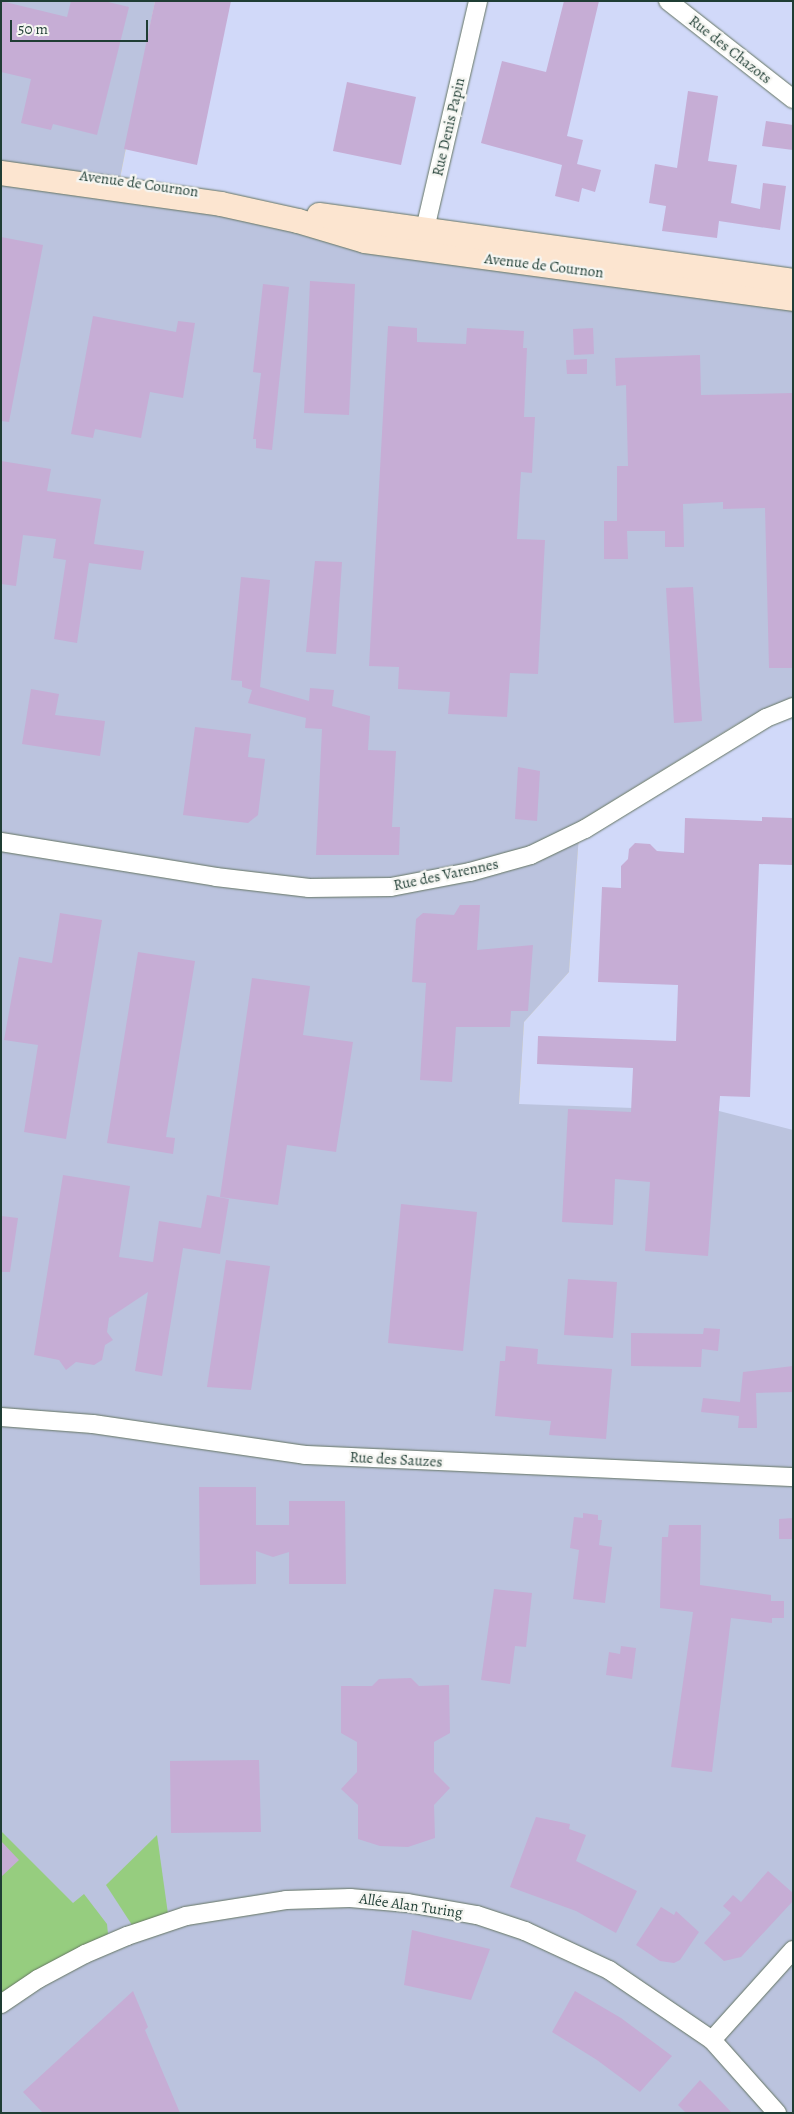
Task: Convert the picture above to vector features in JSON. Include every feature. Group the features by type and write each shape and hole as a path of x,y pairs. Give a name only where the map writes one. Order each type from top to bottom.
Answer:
{"main road":[{"name":"Avenue de Cournon","path":"1,165 206,193 304,214 425,229 793,281"},
{"name":"Avenue de Cournon","path":"1,173 221,204 298,221 365,241 793,299"}],"street":[{"name":"Rue Denis Papin","path":"425,229 478,1"},
{"name":"Rue des Chazots","path":"668,1 793,99"},
{"name":"Avenue de Cournon","path":"298,221 413,238 425,229"},
{"path":"425,229 434,251"},
{"name":"Rue des Varennes","path":"1,842 216,877 309,888 391,887 470,872 531,855 586,829 766,718 793,707"},
{"name":"Rue des Sauzes","path":"1,1417 93,1424 305,1455 793,1477"},
{"name":"Allée Alan Turing","path":"1,2004 38,1979 86,1954 127,1936 186,1916 262,1902 350,1898 476,1915 525,1930 609,1970 712,2040 777,2113"},
{"path":"712,2040 793,1950"}],"shaded area":[{"path":"1,1 155,1 118,188 793,295 793,698 737,724 580,821 569,972 524,1022 519,1104 719,1111 793,1130 793,2113 1,2113"},
{"path":"155,1 793,1 793,295 118,189"},
{"path":"793,698 793,1361 519,1105 524,1022 569,972 580,821 737,724"}],"green space":[{"path":"1,1831 73,1903 84,1894 107,1924 108,1934 1,1993"},
{"path":"157,1835 168,1914 132,1925 106,1885"}],"building":[{"path":"1,1 67,17 71,1 104,1 129,7 97,135 53,124 51,130 21,123 31,79 1,72"},
{"path":"155,1 231,1 197,165 124,149"},
{"path":"564,1 599,1 567,136 583,140 577,164 601,170 595,192 582,188 579,202 555,196 562,165 481,143 502,61 546,72"},
{"path":"347,82 416,97 401,165 333,151"},
{"path":"688,91 718,96 708,161 737,165 731,203 760,209 763,183 786,186 780,230 719,221 717,238 662,231 666,206 649,203 655,164 677,168"},
{"path":"766,121 793,125 793,150 762,146"},
{"path":"1,237 43,245 9,422 1,421"},
{"path":"310,281 355,284 349,415 304,413"},
{"path":"263,284 289,287 272,450 256,448 256,439 253,439 261,373 253,372"},
{"path":"93,316 176,332 178,321 195,323 183,398 150,392 141,438 95,429 93,438 71,434"},
{"path":"388,326 417,328 417,342 466,344 467,328 524,331 523,348 527,348 524,417 535,417 532,473 521,472 517,539 545,540 538,674 510,673 507,717 448,714 450,692 398,689 399,667 369,666"},
{"path":"593,328 594,354 574,355 573,329"},
{"path":"700,355 701,395 793,393 793,668 769,668 765,508 723,509 723,502 683,504 684,547 665,547 665,531 627,531 628,559 604,559 604,521 617,521 617,466 628,466 626,385 616,386 615,358"},
{"path":"587,359 587,374 567,374 566,360"},
{"path":"1,461 51,469 47,491 101,499 94,544 144,551 141,570 89,563 77,643 54,639 66,560 53,558 56,539 23,535 16,586 1,584"},
{"path":"315,561 342,562 336,654 306,652"},
{"path":"241,577 270,580 260,687 309,701 310,688 334,690 332,706 370,716 368,750 396,751 392,827 400,827 399,855 316,855 322,729 305,728 306,718 248,703 252,690 242,687 242,681 231,680"},
{"path":"693,587 702,721 674,723 666,588"},
{"path":"31,689 59,694 55,715 105,721 100,756 22,744"},
{"path":"195,727 251,734 248,757 265,759 258,815 248,823 183,815"},
{"path":"518,767 540,771 537,821 515,819"},
{"path":"762,817 793,818 793,865 759,864 750,1097 720,1096 708,1256 645,1251 650,1182 615,1179 613,1225 562,1222 568,1109 631,1112 633,1068 537,1064 538,1036 676,1041 678,985 598,982 602,887 621,888 621,866 628,859 629,849 635,843 650,844 657,851 684,853 685,818 762,821"},
{"path":"460,905 480,905 477,950 533,945 528,1011 511,1011 510,1027 456,1027 452,1082 420,1080 426,983 412,982 416,919 423,913 454,915"},
{"path":"60,913 102,920 66,1139 24,1132 38,1045 4,1040 19,957 52,963"},
{"path":"138,952 195,961 166,1137 175,1138 173,1154 107,1143"},
{"path":"252,978 310,986 303,1035 353,1042 336,1152 287,1145 278,1205 220,1197"},
{"path":"63,1175 130,1186 119,1257 153,1262 159,1221 201,1228 207,1195 229,1199 220,1254 183,1248 162,1376 135,1371 148,1292 109,1318 107,1332 113,1340 105,1345 102,1360 94,1365 76,1362 66,1370 59,1360 34,1355"},
{"path":"401,1204 477,1212 463,1351 388,1343"},
{"path":"1,1216 18,1218 10,1272 1,1272"},
{"path":"226,1260 270,1266 251,1390 207,1387"},
{"path":"568,1279 617,1282 613,1338 564,1335"},
{"path":"704,1328 720,1329 718,1351 702,1349 701,1367 631,1366 631,1333 703,1334"},
{"path":"506,1346 538,1349 537,1364 612,1369 606,1439 549,1435 551,1421 495,1416 500,1361 505,1361"},
{"path":"793,1366 793,1392 756,1393 757,1428 738,1428 739,1416 701,1412 703,1398 740,1402 743,1372"},
{"path":"199,1487 256,1487 256,1525 289,1525 289,1501 345,1501 346,1584 289,1584 289,1552 273,1557 256,1551 256,1584 200,1585"},
{"path":"583,1513 598,1515 598,1520 602,1520 599,1545 612,1547 605,1603 573,1599 579,1550 570,1548 574,1517 583,1518"},
{"path":"793,1518 793,1539 779,1539 779,1519"},
{"path":"669,1525 701,1525 700,1585 771,1595 771,1601 784,1601 784,1618 772,1618 772,1623 731,1618 712,1772 671,1767 693,1612 660,1608 662,1537 668,1537"},
{"path":"494,1589 532,1593 526,1647 515,1646 510,1684 481,1680"},
{"path":"621,1646 636,1648 632,1679 606,1675 609,1652 620,1654"},
{"path":"411,1678 419,1686 449,1685 450,1733 434,1742 434,1772 450,1788 434,1805 435,1838 408,1847 380,1846 358,1839 358,1805 341,1789 357,1772 357,1742 341,1733 341,1686 372,1686 379,1679"},
{"path":"259,1760 261,1832 171,1833 170,1761"},
{"path":"536,1817 570,1824 569,1829 586,1835 576,1861 637,1891 616,1933 576,1911 510,1887"},
{"path":"1,1841 19,1860 1,1877"},
{"path":"768,1871 793,1893 793,1901 741,1957 724,1961 704,1943 731,1913 723,1906 733,1895 741,1902"},
{"path":"661,1907 674,1915 676,1911 699,1932 680,1960 674,1963 660,1961 636,1945"},
{"path":"412,1930 490,1949 471,2000 404,1985"},
{"path":"133,1991 148,2027 145,2030 180,2113 43,2113 23,2092"},
{"path":"575,1991 621,2018 672,2056 640,2092 597,2060 552,2032"},
{"path":"700,2080 732,2113 686,2113 678,2105"}]}
